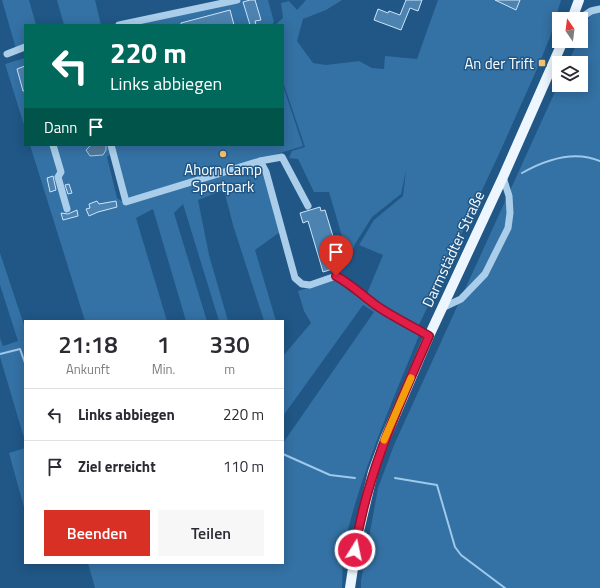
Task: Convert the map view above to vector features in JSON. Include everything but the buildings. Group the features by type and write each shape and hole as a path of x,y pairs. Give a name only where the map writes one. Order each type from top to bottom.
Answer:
{"main road":[{"path":"575,12 579,0"},
{"name":"Darmstädter Straße","path":"350,588 358,534 373,472 385,439 429,336 503,177 560,48"}],"street":[{"path":"125,24 237,0"},
{"path":"588,13 600,9"},
{"path":"7,54 24,48"},
{"path":"53,146 61,172 58,177 67,209"},
{"path":"111,146 126,202 260,161 282,157 308,206"},
{"path":"260,161 266,172 295,278 302,284 310,285 336,276 346,281 363,297 379,308 429,336"},
{"path":"442,308 461,299 485,274 508,228 510,212 503,177"}],"shaded area":[{"path":"2,0 29,0 36,24 24,24 24,45 16,49"},
{"path":"57,0 95,0 101,24 64,24"},
{"path":"242,0 268,0 274,22 273,24 133,24"},
{"path":"306,0 342,0 326,10 303,19 297,41 313,63 326,65 359,61 372,68 384,69 385,56 417,59 438,0 561,0 557,12 552,12 552,30 537,69 418,327 366,296 383,255 359,245 374,220 403,196 406,170 401,194 372,217 355,244 349,260 329,192 314,192 298,159 289,158 292,151 305,147 284,85 284,24 276,24 283,18 281,3 289,1 297,10"},
{"path":"594,6 600,8 600,588 361,588 378,488 394,445 555,92 588,92 588,56 571,56 575,48 588,48 588,19"},
{"path":"24,58 24,125 5,64"},
{"path":"284,89 303,146 127,199 114,146 284,146"},
{"path":"30,146 109,146 111,153 107,157 117,198 123,202 125,206 258,165 262,171 280,232 255,250 276,320 264,320 233,225 224,190 198,200 209,255 228,320 219,320 183,204 174,213 207,320 186,320 153,209 136,218 167,320 85,320"},
{"path":"90,146 106,146 106,150 103,155 90,156 86,150"},
{"path":"0,253 24,325 24,438 0,357 0,338 3,346 18,341 0,285"},
{"path":"337,278 420,333 378,436 360,489 345,542 342,588 95,588 88,564 284,564 284,442 374,312 363,305 284,415 284,355 311,323 304,311 298,291"},
{"path":"24,448 24,507 9,453"}],"waterway":[{"path":"522,173 540,164 560,158 580,156 600,161"},
{"path":"0,354 20,349 24,360"},
{"path":"284,454 330,475 355,478"},
{"path":"395,478 437,485 455,547 461,555 505,588"}],"slow traffic":[{"path":"384,440 411,378"}],"place":[{"name":"An der Trift","path":"542,63"},
{"name":"Ahorn Camp Sportpark","path":"223,154"}],"route":[{"path":"336,276 346,281 363,297 379,308 429,336 385,439 373,472 355,550"}]}
